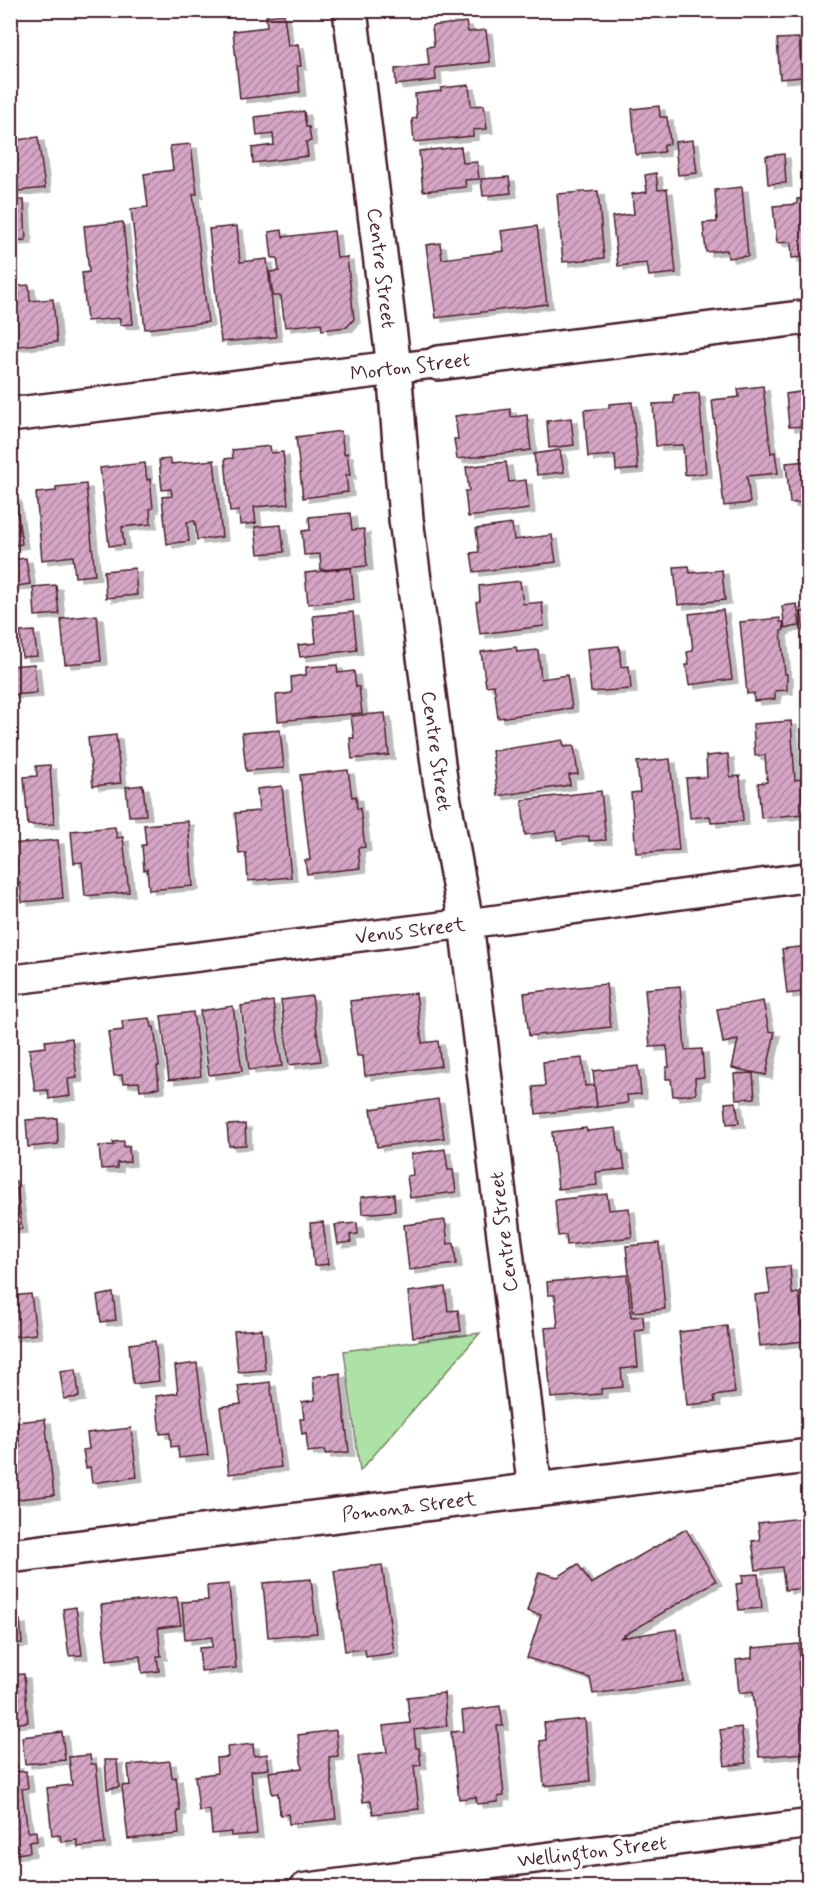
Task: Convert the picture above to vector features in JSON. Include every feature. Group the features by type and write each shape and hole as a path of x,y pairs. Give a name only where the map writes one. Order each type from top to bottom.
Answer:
{"street":[{"name":"Centre Street","path":"350,10 394,368 406,519 440,779 466,923 535,1490"},
{"name":"Morton Street","path":"10,415 808,317"},
{"name":"Venus Street","path":"10,980 466,923 808,877"},
{"name":"Pomona Street","path":"10,1556 808,1456"},
{"name":"Wellington Street","path":"304,1887 808,1824"}],"green space":[{"path":"480,1333 360,1471 344,1351"}],"building":[{"path":"284,14 288,46 298,44 301,66 297,66 300,92 240,99 233,31 267,27 266,16"},
{"path":"466,22 468,32 486,30 490,62 435,68 436,80 396,85 395,69 429,65 427,47 434,46 432,26"},
{"path":"799,38 802,77 780,79 777,39"},
{"path":"469,85 471,106 484,105 487,129 473,130 473,136 414,142 412,119 417,118 415,94"},
{"path":"659,106 660,117 667,117 670,144 664,145 664,152 636,155 632,109"},
{"path":"304,111 311,141 306,142 308,156 253,163 252,148 274,145 273,134 257,136 255,117"},
{"path":"38,137 45,188 10,192 10,141"},
{"path":"693,140 697,173 678,175 675,142"},
{"path":"191,144 197,194 193,194 208,322 145,329 131,209 148,207 144,174 173,170 170,146"},
{"path":"461,147 463,163 477,162 479,179 465,180 466,187 423,191 419,151"},
{"path":"804,151 808,151 808,172 805,173"},
{"path":"784,154 786,183 768,184 766,156"},
{"path":"656,173 658,190 667,189 676,273 649,276 647,263 618,266 612,217 634,214 632,194 647,192 645,175"},
{"path":"509,177 511,193 483,196 481,179"},
{"path":"742,187 748,256 728,258 727,250 706,252 703,223 717,222 715,190"},
{"path":"598,191 604,258 563,262 557,194"},
{"path":"808,198 808,257 792,258 791,242 777,243 773,206 797,204 797,199"},
{"path":"10,200 24,200 26,240 10,241"},
{"path":"123,222 133,324 120,325 120,318 87,321 82,273 89,272 84,226"},
{"path":"237,226 240,262 267,259 276,337 221,342 209,229"},
{"path":"537,226 547,304 436,318 426,245 440,243 442,259 504,251 501,231"},
{"path":"282,230 283,237 334,231 337,258 347,257 354,319 347,327 322,330 321,323 285,327 281,296 273,296 270,272 279,271 277,258 272,258 269,232"},
{"path":"29,285 30,301 53,299 57,342 10,347 10,299 19,298 18,286"},
{"path":"808,378 808,426 789,427 786,394 806,391 805,379"},
{"path":"763,386 771,453 775,452 778,473 747,476 750,503 724,506 712,400 739,397 738,389"},
{"path":"699,393 706,473 685,475 683,445 656,446 653,404 674,403 674,395"},
{"path":"632,402 638,469 616,471 615,455 588,457 584,410 609,408 609,404"},
{"path":"510,409 511,417 527,415 531,450 457,459 454,439 458,439 455,416"},
{"path":"571,418 574,445 549,448 547,421"},
{"path":"341,431 350,475 346,475 348,492 303,498 296,437"},
{"path":"270,446 271,453 283,452 288,504 254,507 256,523 240,525 239,511 230,512 225,459 233,458 232,450"},
{"path":"560,450 564,472 537,475 534,454"},
{"path":"171,459 171,464 214,460 222,537 197,540 195,521 187,522 189,541 167,544 162,497 172,496 171,489 162,490 159,460"},
{"path":"808,461 808,502 790,503 786,463"},
{"path":"506,462 509,482 526,480 529,509 468,517 465,491 469,491 466,467"},
{"path":"145,463 147,480 150,479 153,508 150,509 151,524 122,527 124,545 109,546 100,468"},
{"path":"86,484 95,575 75,577 73,556 42,560 36,493 56,491 56,487"},
{"path":"15,497 22,544 10,546 10,498"},
{"path":"350,513 352,530 364,529 367,566 321,570 320,554 304,555 302,531 310,530 309,517"},
{"path":"512,524 514,540 552,535 556,562 474,572 471,553 479,552 476,529"},
{"path":"281,525 284,552 258,554 255,527"},
{"path":"26,558 30,584 10,587 10,560"},
{"path":"689,566 690,573 722,570 725,600 678,605 674,567"},
{"path":"135,568 137,595 106,598 104,571"},
{"path":"351,568 354,599 308,604 305,573"},
{"path":"520,581 523,604 542,602 544,626 480,634 476,602 480,601 479,586"},
{"path":"56,585 59,614 35,616 33,587"},
{"path":"797,604 800,626 785,628 782,606"},
{"path":"723,610 732,679 689,685 687,652 693,651 689,614"},
{"path":"808,611 808,662 801,612"},
{"path":"353,612 357,650 300,657 298,645 316,643 313,616"},
{"path":"97,615 101,661 65,664 61,619"},
{"path":"780,618 784,630 781,631 787,690 775,691 775,699 754,701 754,693 747,694 740,622"},
{"path":"34,631 37,656 22,657 20,632"},
{"path":"619,646 621,667 629,666 631,689 591,692 587,649"},
{"path":"516,647 517,652 538,650 541,679 567,675 572,708 498,718 494,685 486,686 481,652"},
{"path":"34,664 37,693 10,695 10,666"},
{"path":"337,665 338,673 354,671 356,687 359,687 362,713 278,721 276,695 292,693 291,677 306,675 306,667"},
{"path":"385,713 389,755 352,759 350,738 354,738 351,716"},
{"path":"791,721 795,780 801,779 804,814 761,818 758,783 767,782 765,755 755,756 753,724"},
{"path":"280,730 284,768 246,771 242,733"},
{"path":"116,735 121,783 93,786 88,738"},
{"path":"563,740 564,747 574,746 578,774 569,775 570,785 498,796 492,751"},
{"path":"728,754 730,777 740,776 743,821 711,823 710,816 690,818 686,778 707,777 706,756"},
{"path":"670,759 679,850 636,853 631,793 640,792 637,762"},
{"path":"50,765 54,824 28,825 24,777 37,776 36,766"},
{"path":"348,770 352,797 356,796 357,809 360,808 365,847 358,848 360,868 307,874 305,860 310,860 300,775"},
{"path":"143,785 146,815 129,816 126,787"},
{"path":"282,786 291,877 248,881 246,853 239,854 235,813 259,811 257,789"},
{"path":"601,791 606,840 589,841 589,836 557,840 556,831 525,835 522,800"},
{"path":"188,821 193,886 149,890 147,869 144,870 142,845 146,845 144,825"},
{"path":"115,827 117,838 123,837 129,892 85,896 82,862 74,863 71,831"},
{"path":"58,840 63,898 22,902 20,883 10,883 10,844"},
{"path":"808,946 808,1015 804,1015 802,992 787,994 782,949"},
{"path":"606,984 611,1027 529,1036 524,993"},
{"path":"680,986 685,1050 702,1049 704,1077 695,1078 696,1094 673,1096 671,1079 666,1079 666,1067 669,1067 667,1046 650,1047 645,989"},
{"path":"416,993 422,1043 438,1041 441,1066 365,1076 363,1056 357,1056 350,1001"},
{"path":"312,996 321,1061 289,1065 281,1000"},
{"path":"273,1001 282,1066 249,1070 241,1006"},
{"path":"763,1001 769,1031 775,1032 766,1075 732,1068 738,1040 723,1043 717,1009"},
{"path":"233,1006 242,1071 209,1075 200,1011"},
{"path":"193,1012 201,1076 169,1080 161,1016"},
{"path":"150,1018 152,1027 154,1027 159,1088 140,1090 139,1082 123,1083 122,1075 114,1076 108,1032 123,1030 122,1021"},
{"path":"72,1038 77,1078 68,1079 70,1096 49,1099 48,1090 35,1091 29,1049 46,1047 45,1041"},
{"path":"582,1058 585,1086 595,1085 597,1107 536,1114 533,1087 545,1086 543,1062"},
{"path":"638,1066 641,1094 627,1095 628,1103 597,1107 593,1071"},
{"path":"753,1073 755,1098 736,1099 734,1074"},
{"path":"438,1099 444,1138 377,1147 371,1109"},
{"path":"736,1102 739,1123 727,1124 725,1103"},
{"path":"57,1118 58,1144 28,1147 26,1120"},
{"path":"245,1124 246,1145 229,1146 227,1125"},
{"path":"586,1128 587,1131 616,1128 619,1151 622,1151 625,1169 596,1172 597,1185 558,1189 552,1132"},
{"path":"124,1141 124,1147 129,1147 130,1162 117,1163 117,1168 101,1169 99,1146 114,1145 113,1142"},
{"path":"445,1149 448,1170 453,1170 456,1192 410,1198 407,1176 413,1175 411,1154"},
{"path":"10,1181 16,1181 22,1229 10,1230"},
{"path":"394,1194 395,1211 362,1214 361,1197"},
{"path":"607,1194 609,1210 629,1208 632,1237 567,1245 566,1235 558,1236 555,1200"},
{"path":"445,1220 448,1244 454,1243 456,1264 409,1270 404,1225"},
{"path":"323,1222 328,1264 314,1266 310,1223"},
{"path":"357,1223 358,1234 350,1235 351,1242 338,1244 335,1225"},
{"path":"659,1243 665,1309 633,1312 626,1246"},
{"path":"790,1266 792,1294 799,1293 804,1341 760,1346 755,1295 770,1293 767,1268"},
{"path":"627,1275 631,1317 643,1316 644,1330 635,1331 638,1367 621,1369 623,1387 601,1389 601,1394 551,1398 545,1328 558,1327 555,1295 548,1295 547,1282"},
{"path":"445,1287 448,1311 458,1310 461,1331 413,1337 408,1292"},
{"path":"113,1293 116,1320 101,1322 97,1296"},
{"path":"31,1294 36,1334 10,1337 10,1296"},
{"path":"727,1326 735,1393 714,1396 715,1402 687,1405 679,1332"},
{"path":"262,1329 265,1370 238,1372 234,1331"},
{"path":"155,1341 159,1381 133,1384 129,1344"},
{"path":"197,1363 208,1455 179,1458 178,1446 171,1447 170,1433 160,1434 156,1396 178,1393 175,1366"},
{"path":"76,1369 79,1397 64,1399 60,1371"},
{"path":"340,1373 349,1452 325,1454 325,1450 308,1452 306,1433 302,1434 300,1419 304,1419 302,1402 315,1400 313,1377"},
{"path":"270,1382 281,1467 229,1474 220,1407 241,1404 238,1386"},
{"path":"45,1419 54,1495 11,1500 10,1448 20,1447 17,1422"},
{"path":"131,1428 137,1477 92,1483 90,1467 86,1468 83,1450 89,1449 87,1433"},
{"path":"802,1518 808,1588 785,1590 782,1567 756,1570 752,1541 760,1540 758,1523"},
{"path":"686,1529 716,1581 620,1638 676,1629 684,1681 593,1694 590,1678 527,1658 541,1615 527,1611 539,1572 558,1577 578,1564 591,1584"},
{"path":"382,1565 394,1653 366,1657 365,1649 345,1651 334,1571"},
{"path":"758,1574 762,1608 739,1610 736,1584 743,1583 742,1575"},
{"path":"311,1579 317,1633 268,1637 263,1583"},
{"path":"229,1584 236,1668 201,1671 199,1648 212,1647 212,1637 185,1640 182,1602 208,1600 207,1586"},
{"path":"177,1597 181,1625 158,1628 161,1656 157,1656 159,1671 142,1673 140,1656 107,1660 101,1605"},
{"path":"76,1607 82,1655 69,1656 63,1609"},
{"path":"20,1620 22,1643 10,1644 10,1621"},
{"path":"799,1644 800,1662 798,1662 805,1753 759,1757 753,1691 739,1693 736,1660 752,1658 752,1648"},
{"path":"24,1674 28,1722 10,1724 10,1675"},
{"path":"444,1693 447,1726 414,1730 421,1765 414,1766 419,1809 373,1814 371,1801 363,1802 358,1756 387,1752 383,1726 410,1723 407,1697"},
{"path":"500,1706 503,1726 497,1726 504,1796 498,1797 498,1802 477,1804 476,1797 459,1799 451,1732 464,1731 462,1711"},
{"path":"585,1719 590,1781 544,1786 540,1741 546,1740 544,1723"},
{"path":"741,1727 746,1763 725,1766 720,1730"},
{"path":"336,1730 338,1756 329,1757 336,1819 289,1824 288,1814 280,1815 278,1793 272,1794 269,1772 302,1768 298,1735"},
{"path":"62,1732 65,1760 25,1764 22,1737"},
{"path":"253,1744 254,1756 267,1754 269,1769 251,1771 257,1834 231,1836 231,1832 212,1834 210,1810 199,1811 195,1776 217,1773 216,1758 228,1757 227,1747"},
{"path":"90,1755 91,1764 96,1764 105,1844 78,1847 77,1840 61,1842 60,1835 52,1836 47,1788 72,1785 69,1757"},
{"path":"105,1760 117,1760 119,1787 107,1789"},
{"path":"170,1761 172,1778 176,1777 180,1811 177,1811 179,1834 128,1839 122,1786 130,1785 128,1765"},
{"path":"17,1765 18,1772 26,1771 28,1788 22,1789 28,1832 36,1831 37,1841 29,1842 30,1852 10,1855 10,1766"}]}
